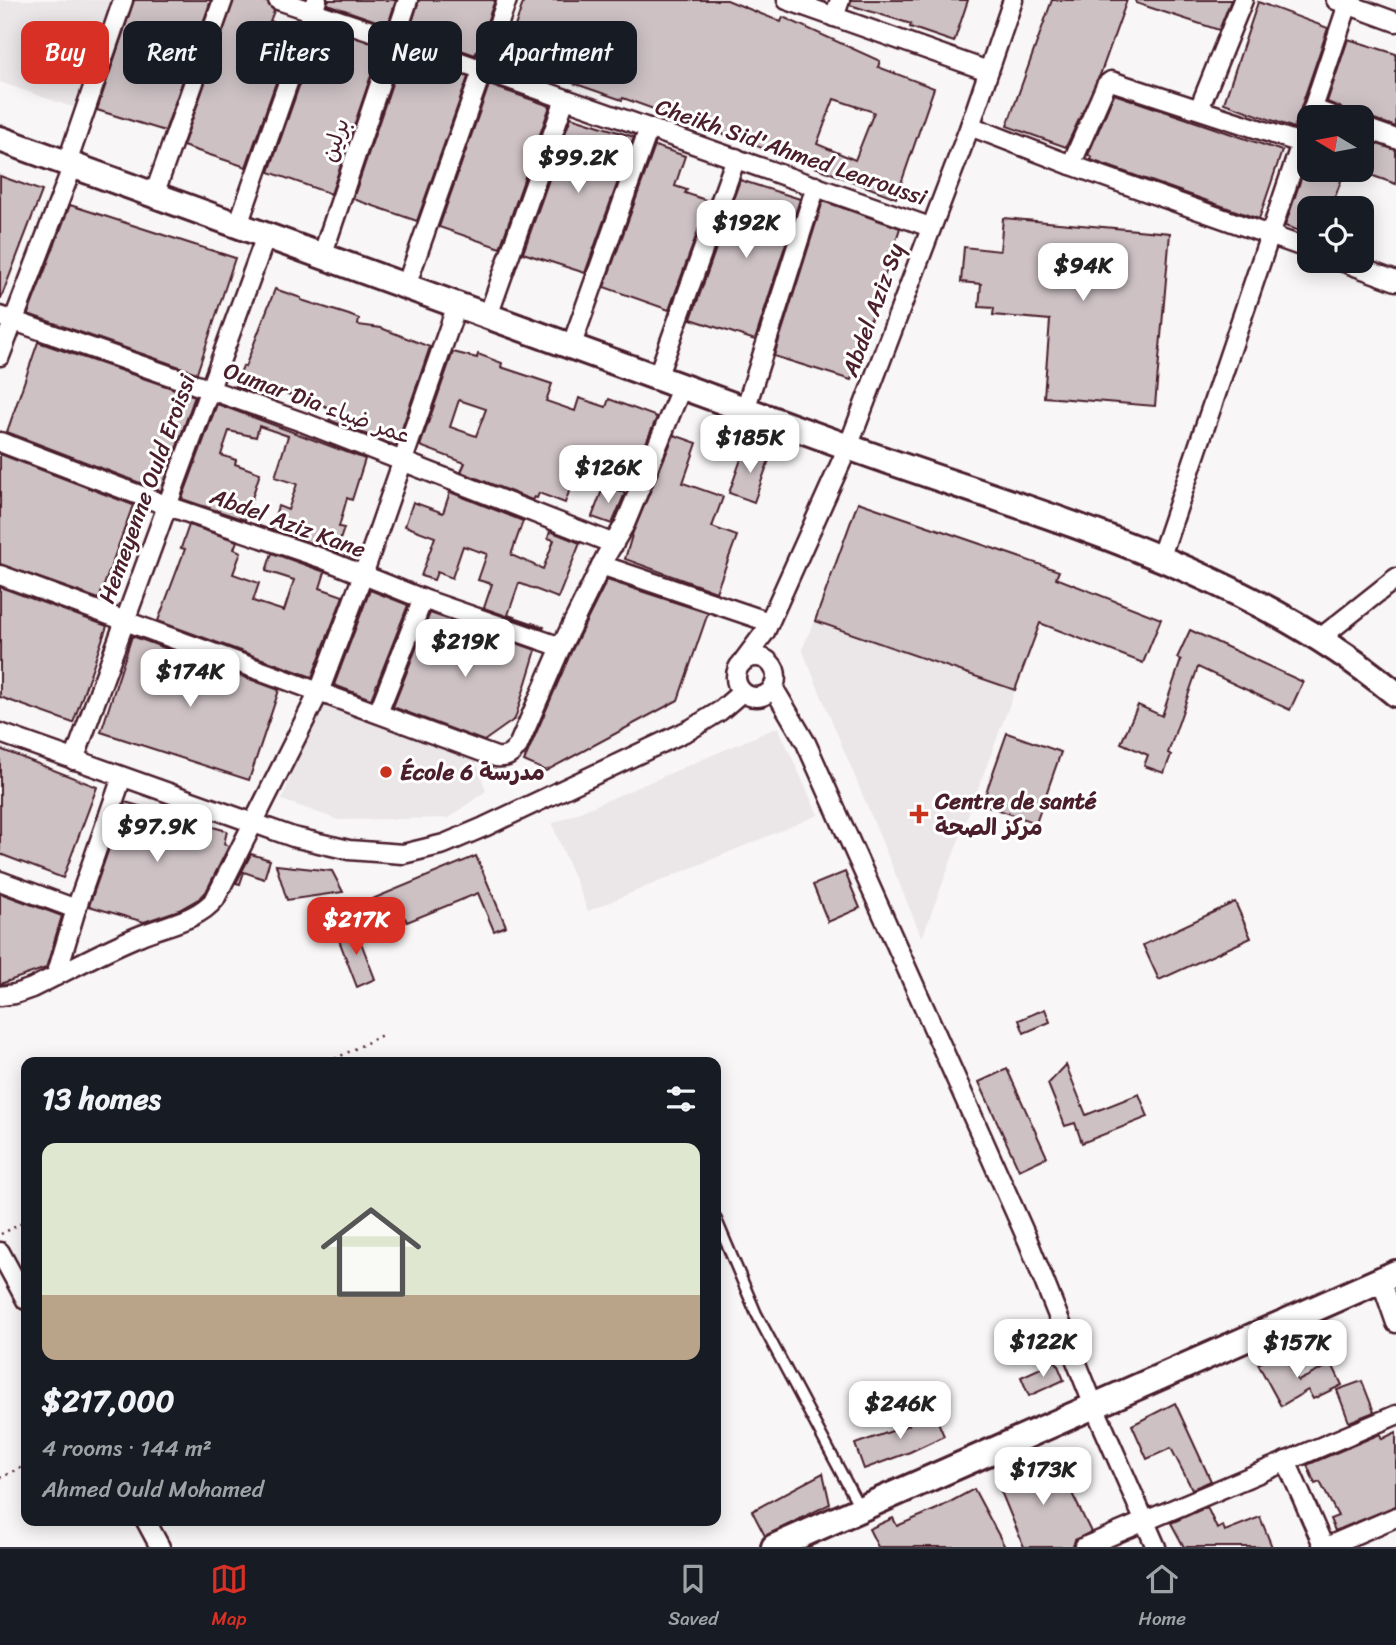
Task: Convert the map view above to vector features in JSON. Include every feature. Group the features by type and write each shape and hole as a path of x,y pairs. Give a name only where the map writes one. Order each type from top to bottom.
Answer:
{"street":[{"path":"0,356 6,318 70,164 124,0"},
{"path":"154,195 223,0"},
{"name":"Cheikh Sid'Ahmed Learoussi","path":"278,0 315,6 368,28"},
{"name":"برلين","path":"401,21 408,0"},
{"path":"501,21 508,0"},
{"path":"787,0 837,8 988,71"},
{"name":"Abdel Aziz Sy","path":"744,660 767,627 849,447 970,126 1013,0"},
{"path":"1199,109 1243,0"},
{"path":"1314,105 1342,2 1396,22"},
{"path":"238,225 315,6"},
{"path":"1071,165 1106,85 1111,81 1297,142"},
{"name":"برلين","path":"322,256 380,84"},
{"path":"406,286 478,84"},
{"name":"Cheikh Sid'Ahmed Learoussi","path":"521,84 930,227"},
{"path":"488,316 565,99"},
{"path":"970,126 1297,246"},
{"path":"571,346 649,128"},
{"path":"1374,131 1396,139"},
{"path":"0,139 1160,559 1229,590 1319,639 1396,694"},
{"path":"1160,559 1297,155"},
{"path":"657,378 736,158"},
{"path":"745,410 816,186"},
{"name":"Hemeyenne Ould Eroissi","path":"74,760 267,236"},
{"path":"1374,270 1395,276"},
{"path":"0,996 15,994 138,936 204,910 215,899 319,692 363,575 457,305"},
{"name":"Oumar Dia عمر ضياء","path":"6,318 210,389 401,460 614,544"},
{"path":"0,575 496,757 510,755 518,746 601,565 625,524 682,386"},
{"name":"Abdel Aziz Kane","path":"0,442 168,506 321,558 423,599 561,648"},
{"path":"601,565 767,627 776,676 773,687 762,696 755,697 742,692 735,679 744,660 756,656 772,664"},
{"path":"1319,639 1396,578"},
{"path":"378,713 423,599"},
{"path":"773,687 806,743 953,1072 1028,1241 1094,1406 1156,1547"},
{"path":"0,733 293,837 349,850 402,854 444,844 484,827 691,729 720,711 742,692"},
{"path":"56,976 76,909 122,777"},
{"path":"0,881 76,909"},
{"path":"0,1252 21,1291"},
{"path":"782,1545 1389,1277 1396,1323"},
{"path":"1084,1547 1396,1415"},
{"path":"1286,1461 1325,1547 1396,1517"},
{"path":"149,1526 160,1547"}],"lane":[{"path":"721,1231 756,1314 860,1509"}],"path":[{"path":"339,1057 382,1035"},
{"path":"0,1235 21,1224"},
{"path":"0,1478 21,1468"}],"shaded area":[{"path":"0,0 114,0 106,21 21,21 21,84 84,84 75,108 0,82"},
{"name":"Centre de santé مركز الصحة","path":"815,621 1015,690 922,938 802,649"},
{"name":"École 6 مدرسة","path":"320,697 473,752 486,791 448,818 339,820 282,800"},
{"path":"778,727 818,815 588,911 552,824"}],"building":[{"path":"134,0 211,0 204,21 127,21"},
{"path":"234,0 260,0 267,2 274,11 270,21 236,21 236,84 275,84 246,167 183,146 205,84 222,84 222,34"},
{"path":"328,0 396,0 389,21 376,21 327,4"},
{"path":"419,0 495,0 487,21 476,21 475,55 462,50 462,21 412,21"},
{"path":"524,0 727,0 781,22 783,17 880,61 878,67 934,88 896,198 623,98 622,100 576,84 637,84 637,21 517,21","holes":["834,99 874,112 855,160 817,144"]},
{"path":"851,0 968,0 954,42 910,27 911,24 850,5"},
{"path":"1052,0 1127,0 1100,75 1066,147 1007,126"},
{"path":"1136,0 1231,0 1219,30 1136,3"},
{"path":"1258,2 1328,28 1302,105 1297,105 1294,128 1224,103"},
{"path":"123,33 123,84 182,84 165,131 97,110 106,84 109,84 109,74"},
{"path":"354,37 368,42 368,84 331,194 269,172 300,84 354,84"},
{"path":"1348,39 1396,54 1396,127 1374,119 1374,105 1335,105 1327,102"},
{"path":"462,75 468,77 417,221 353,199 392,84 462,84"},
{"path":"489,85 550,106 500,248 439,227"},
{"path":"1114,94 1282,151 1259,219 1091,160 1092,157 1088,155"},
{"path":"571,117 634,137 585,273 523,253"},
{"path":"1374,143 1396,150 1396,184 1374,176"},
{"path":"655,146 685,156 675,186 687,190 685,193 709,201 669,310 604,287"},
{"path":"0,176 42,191 1,298 0,298"},
{"path":"740,180 800,199 755,340 691,319"},
{"path":"1300,182 1341,182 1335,196 1297,196 1297,230 1285,226"},
{"path":"823,201 900,228 851,380 774,356"},
{"path":"70,205 235,258 197,373 28,314"},
{"path":"1003,218 1170,233 1155,406 1044,397 1050,320 993,315 994,308 979,307 981,284 961,282 964,247 1000,251"},
{"path":"275,289 359,319 358,325 381,328 430,347 396,446 329,420 336,411 293,392 291,395 267,388 264,396 235,386"},
{"path":"38,342 195,396 161,491 7,432"},
{"path":"453,352 477,358 478,354 502,363 501,367 552,384 546,401 575,411 579,398 606,407 609,399 657,417 635,469 595,454 586,479 575,475 565,503 539,493 537,498 532,500 461,472 465,463 420,446","holes":["459,400 486,409 476,436 450,427"]},
{"path":"217,404 365,459 352,500 347,498 339,527 344,528 337,549 334,548 333,551 271,529 278,506 288,510 297,484 275,477 288,436 259,426 256,437 229,431 221,455 236,460 235,464 260,473 245,520 182,499"},
{"path":"674,435 697,443 683,483 723,497 712,527 737,536 716,592 625,559 633,532"},
{"path":"745,448 770,457 754,502 729,493"},
{"path":"0,454 133,505 99,599 0,564"},
{"path":"604,485 625,493 612,524 592,517"},
{"path":"450,492 523,521 511,555 543,569 554,540 548,538 550,531 580,543 558,598 519,583 508,615 544,627 543,629 484,608 492,584 478,580 487,554 463,546 452,578 437,572 434,580 421,576 435,537 405,526 413,502 443,513"},
{"path":"858,502 1059,571 1056,578 1161,619 1143,663 1040,623 1015,690 815,621"},
{"path":"189,525 237,541 234,549 241,552 233,574 259,583 253,601 284,611 294,580 266,571 272,553 325,572 320,588 343,596 312,677 158,621 185,549 181,548"},
{"path":"607,580 708,613 678,700 546,771 524,761 571,652"},
{"path":"0,587 107,626 73,723 0,697"},
{"path":"370,590 408,605 371,699 334,685"},
{"path":"430,613 536,650 515,719 484,741 393,707"},
{"path":"1190,630 1303,682 1290,710 1198,667 1168,753 1171,755 1164,773 1144,766 1148,755 1121,743 1138,705 1162,716 1181,660 1177,658"},
{"path":"132,636 279,690 249,780 101,732"},
{"path":"1007,733 1061,752 1036,823 982,804"},
{"path":"0,749 97,787 63,878 0,854"},
{"path":"125,802 227,831 224,844 229,846 206,892 200,898 179,910 144,922 89,906"},
{"path":"251,854 270,860 264,879 244,872 240,884 236,883"},
{"path":"476,856 506,926 494,931 478,893 407,922 405,918 364,935 353,907"},
{"path":"276,865 332,871 343,892 287,900"},
{"path":"845,872 860,908 828,922 813,885"},
{"path":"0,893 62,916 46,968 0,984"},
{"path":"1235,902 1251,938 1159,980 1143,945"},
{"path":"355,927 375,979 357,987 337,935"},
{"path":"1045,1009 1050,1022 1024,1033 1019,1020"},
{"path":"1066,1065 1086,1115 1139,1094 1148,1117 1082,1143 1075,1123 1065,1126 1048,1084"},
{"path":"1007,1069 1047,1157 1019,1170 979,1082"},
{"path":"1282,1351 1298,1381 1332,1364 1342,1385 1313,1399 1308,1390 1281,1406 1258,1364"},
{"path":"1056,1361 1064,1380 1029,1396 1021,1377"},
{"path":"1362,1381 1374,1412 1349,1422 1337,1390"},
{"path":"1175,1403 1211,1481 1192,1489 1171,1448 1147,1459 1132,1425"},
{"path":"933,1410 944,1436 864,1469 855,1444 909,1425 908,1421"},
{"path":"1396,1432 1396,1506 1335,1531 1330,1519 1338,1516 1320,1482 1315,1484 1307,1465 1380,1434 1382,1439"},
{"path":"1047,1456 1062,1480 1065,1479 1091,1532 1075,1540 1073,1547 1024,1547 995,1477 1014,1469 1017,1474"},
{"path":"823,1473 830,1504 765,1536 752,1511"},
{"path":"974,1489 1005,1547 878,1547 869,1529 893,1518 897,1526"},
{"path":"1207,1507 1217,1529 1223,1526 1225,1531 1260,1517 1272,1547 1184,1547 1171,1523"}],"place":[{"name":"École 6 مدرسة","path":"386,772"},
{"name":"Centre de santé مركز الصحة","path":"919,814"}]}
